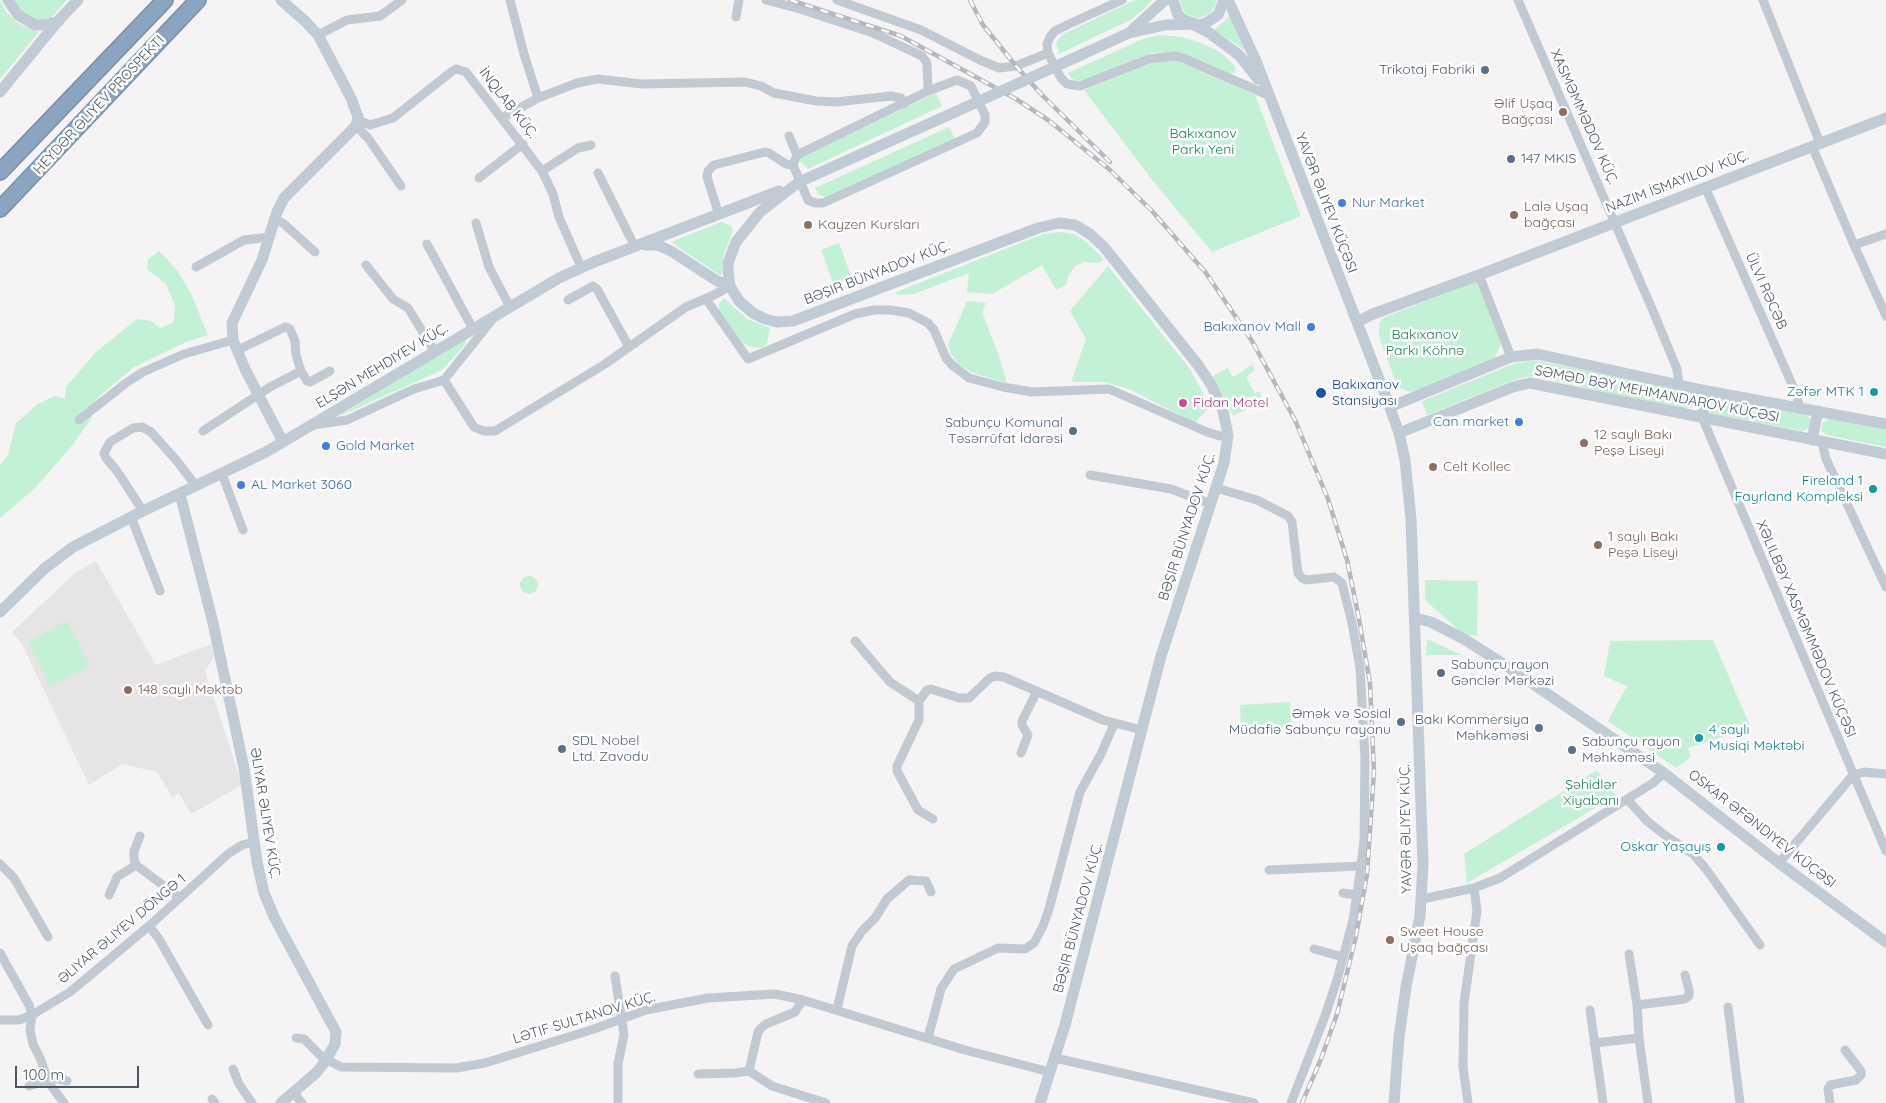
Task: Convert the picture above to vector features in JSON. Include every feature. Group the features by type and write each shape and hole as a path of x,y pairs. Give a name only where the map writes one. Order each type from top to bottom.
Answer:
{"highway":[{"name":"HEYDƏR ƏLIYEV PROSPEKTI","path":"0,172 165,0"},
{"name":"HEYDƏR ƏLIYEV PROSPEKTI","path":"0,209 198,0"}],"street":[{"path":"8,0 18,15 35,26 58,21 87,0"},
{"path":"0,92 58,21 78,0"},
{"path":"281,0 318,35 357,112 357,123 401,186"},
{"path":"318,35 347,20 380,16 402,0"},
{"path":"510,0 538,98"},
{"path":"736,17 739,0"},
{"path":"766,0 873,33 922,56 927,63 928,91"},
{"path":"837,0 921,30 999,68 1016,66 1048,53"},
{"path":"1122,0 1055,31 1048,41 1048,53 1061,78 1071,86 1084,85 1150,59 1174,56 1189,60 1268,95"},
{"path":"1129,33 1165,0"},
{"path":"1173,0 1178,15 1208,32 1239,55 1252,70 1268,95"},
{"path":"730,286 728,264 740,237 760,212 800,182 1129,33 1166,25 1199,25 1213,20 1222,8 1224,0"},
{"path":"1228,0 1243,29 1268,95"},
{"name":"XASMƏMMƏDOV KÜÇ.","path":"1518,0 1677,369 1678,384"},
{"path":"1763,0 1854,246 1886,316"},
{"name":"İNQLAB KÜÇ.","path":"357,123 370,125 393,118 456,69 466,72 542,171 553,194 559,217 581,268"},
{"path":"502,118 538,98 577,83 598,79 642,84 745,82 761,86 779,94 816,101 836,102 891,96 901,98 904,104"},
{"path":"957,80 968,84 985,115 985,122 981,129 973,136 823,203 815,204 808,200 793,165 797,155 928,91 957,80"},
{"name":"YAVƏR ƏLIYEV KÜÇƏSI","path":"1268,95 1357,322"},
{"path":"1388,402 1357,322 1373,314 1886,118"},
{"path":"283,442 258,396 236,345 232,323 262,260 274,218 280,205 289,191 357,123"},
{"path":"789,136 797,155"},
{"path":"479,178 523,144"},
{"path":"542,171 578,148 591,146"},
{"path":"719,215 707,177 708,171 714,165 765,152 781,162 793,165"},
{"path":"598,173 635,246 657,245 664,247 717,282 730,286"},
{"name":"ELŞƏN MEHDIYEV KÜÇ.","path":"0,612 44,569 84,541 283,442 559,278 635,246 800,182"},
{"name":"ÜLVI RƏCƏB","path":"1705,187 1795,391 1800,407"},
{"path":"274,218 284,224 314,252"},
{"path":"476,223 489,267 510,307"},
{"name":"BƏŞIR BÜNYADOV KÜÇ.","path":"730,286 739,301 752,313 771,321 793,321 1038,228 1059,223 1075,225 1090,234 1104,247 1198,365 1212,386 1224,411 1228,435 1226,456 1161,656 1101,891 1055,1058 1040,1103"},
{"path":"1854,246 1886,234"},
{"path":"196,267 244,240 270,237"},
{"path":"428,244 473,329"},
{"path":"366,265 393,299 408,308 435,352"},
{"path":"1479,275 1512,358"},
{"path":"568,300 593,286 597,289 629,347"},
{"path":"444,380 474,427 483,431 495,430 564,390 676,313 730,286"},
{"path":"706,299 748,359 856,314 874,310 890,310 908,313 928,323 934,330 946,358 970,378 1003,387 1032,392 1109,389 1207,432 1220,436 1228,435"},
{"path":"313,425 347,420 414,388 444,380 496,315"},
{"path":"79,420 143,372 184,354 236,345 285,327 290,329 295,340 296,355 304,379 310,382 330,371"},
{"name":"SƏMƏD BƏY MEHMANDAROV KÜÇƏSI","path":"1388,402 1413,398 1512,358 1537,354 1707,390 1886,424"},
{"path":"202,431 301,371"},
{"name":"SƏMƏD BƏY MEHMANDAROV KÜÇƏSI","path":"1399,433 1513,387 1530,383 1886,454"},
{"path":"1702,417 1707,390"},
{"name":"YAVƏR ƏLIYEV KÜÇ.","path":"1388,402 1399,433 1410,497 1423,864 1422,899 1399,1037 1394,1103"},
{"path":"1818,411 1817,441 1886,587"},
{"name":"XƏLILBƏY XASMƏMMƏDOV KÜÇƏSI","path":"1702,417 1886,851"},
{"path":"143,511 104,453 110,442 133,428 142,428 150,432 178,461 196,486"},
{"path":"222,474 243,530"},
{"path":"1090,475 1171,489 1211,504"},
{"path":"1216,488 1257,500 1288,516 1292,522 1298,573 1302,578 1306,580 1334,577 1342,583 1360,668 1363,706 1365,805 1357,895 1343,957 1325,1016 1291,1103"},
{"name":"ƏLIYAR ƏLIYEV KÜÇ.","path":"180,494 213,623 244,768 260,878 267,902 334,1025 337,1039 332,1051 317,1072 281,1103"},
{"path":"132,517 160,591"},
{"name":"OSKAR ƏFƏNDIYEV KÜÇƏSI","path":"1415,618 1431,622 1464,639 1516,672 1664,773 1779,863 1886,942"},
{"path":"855,641 890,682 918,701"},
{"path":"933,818 918,810 897,771 897,766 919,720 918,701 931,688 959,698 969,698 995,676 1004,677 1114,724 1142,730"},
{"path":"1021,753 1028,735 1022,725 1022,721 1037,691"},
{"path":"928,1038 941,990 954,970 998,948 1025,949 1034,943 1049,909 1080,792 1101,754 1114,724"},
{"path":"1779,863 1853,775 1864,772 1886,774"},
{"path":"1422,899 1474,888 1504,876 1653,783 1664,773"},
{"path":"1627,799 1647,821 1692,854 1706,869 1760,945"},
{"path":"140,836 134,851 136,865 180,898"},
{"name":"ƏLIYAR ƏLIYEV DÖNGƏ 1","path":"0,1020 19,1020 32,1015 70,992 149,926 236,848 254,842"},
{"path":"0,864 14,878 48,937"},
{"path":"108,894 114,879 136,865"},
{"path":"1269,870 1361,866"},
{"path":"837,1009 852,946 862,931 875,918 887,899 909,880 926,881 931,892"},
{"path":"1468,1103 1463,1067 1464,1003 1477,911 1474,888"},
{"path":"1343,893 1357,895"},
{"path":"149,926 163,946 208,1025"},
{"path":"1314,949 1343,957"},
{"path":"0,953 29,1005 32,1015 30,1037 48,1080 64,1103"},
{"path":"1629,954 1648,1103"},
{"path":"1637,1005 1685,999 1689,996 1685,975"},
{"path":"615,976 624,1035 618,1064 618,1103"},
{"name":"LƏTIF SULTANOV KÜÇ.","path":"326,1060 336,1066 348,1068 464,1068 563,1039 646,1010 727,996 775,994 837,1009 928,1038 1050,1072"},
{"path":"749,1071 758,1032 761,1028 766,1024 796,1012 803,1000"},
{"path":"1728,1007 1740,1103"},
{"path":"1590,1010 1603,1103"},
{"path":"296,1038 304,1040 326,1060"},
{"path":"1594,1043 1639,1038"},
{"path":"1830,1103 1828,1089 1830,1085 1856,1080 1861,1074 1845,1050"},
{"path":"1055,1058 1254,1103"},
{"path":"233,1068 239,1084 252,1103"},
{"path":"698,1074 749,1071 772,1086 825,1103"},
{"path":"28,1086 48,1080 59,1079 67,1081"},
{"path":"293,1092 302,1103"}],"shaded area":[{"name":"148 saylı Məktəb","path":"96,561 156,665 211,644 214,657 205,671 242,785 191,814 179,793 172,797 157,772 122,764 89,785 22,644 12,632 75,573"}],"green space":[{"path":"0,0 7,13 19,24 39,32 0,79"},
{"path":"14,0 67,0 51,18 39,22 24,13"},
{"path":"1135,0 1152,0 1130,20 1059,54 1056,42 1063,34"},
{"path":"1180,0 1217,1 1211,13 1199,18 1187,15 1183,10"},
{"path":"1230,16 1245,50 1214,30"},
{"path":"1159,35 1182,37 1201,43 1220,52 1236,69 1234,73 1228,73 1193,57 1176,52 1152,53 1088,79 1077,81 1071,78 1068,73 1143,39"},
{"name":"Bakıxanov Parkı Yeni","path":"1163,61 1189,64 1255,95 1301,216 1212,252 1153,181 1084,90 1145,65"},
{"path":"936,93 942,106 808,169 798,159"},
{"path":"949,127 955,139 828,198 819,195 815,188"},
{"path":"721,222 730,225 733,230 723,257 721,276 671,242"},
{"path":"1059,232 1074,234 1086,242 1103,260 1098,263 1084,262 1075,266 1068,276 1067,284 1056,290 1042,265 992,294 967,292 969,273 914,294 900,295 894,293 1043,234"},
{"path":"839,243 851,276 833,283 821,250"},
{"path":"159,251 177,270 192,296 208,335 186,342 134,367 96,399 91,419 71,447 33,490 0,518 0,465 8,455 16,423 38,404 55,396 65,399 66,387 96,352 137,319 151,321 160,328 174,322 175,306 166,284 147,269 148,259"},
{"path":"1108,266 1190,369 1210,406 1195,423 1131,390 1105,382 1071,382 1086,339 1070,311"},
{"name":"Bakıxanov Parkı Köhnə","path":"1477,281 1501,344 1494,360 1417,390 1410,392 1400,388 1396,383 1379,336 1379,324 1383,318"},
{"path":"724,298 747,319 770,328 767,343 762,348 747,346 741,341 719,312 719,304"},
{"path":"967,301 986,303 982,312 1007,383 973,373 958,364 951,354 948,345"},
{"path":"466,338 465,345 442,370 342,415 342,414"},
{"path":"1533,360 1688,390 1694,396 1691,406 1684,410 1533,376 1517,379 1427,415 1422,401 1513,364"},
{"path":"1252,365 1255,370 1246,377 1255,393 1259,391 1263,400 1233,416 1213,376 1228,368 1233,377"},
{"path":"1711,397 1806,415 1811,419 1809,428 1803,431 1708,413"},
{"path":"1829,419 1886,430 1886,447 1827,435 1821,431 1823,422"},
{"path":"529,576 535,579 538,585 535,591 529,594 523,591 520,585 523,579"},
{"path":"1425,580 1478,581 1477,636 1463,634 1425,600"},
{"path":"67,621 90,666 50,686 28,642"},
{"path":"1427,639 1462,655 1426,655"},
{"path":"1713,640 1751,728 1688,748 1691,757 1676,768 1608,721 1627,686 1604,676 1610,641"},
{"path":"1290,702 1291,727 1241,730 1240,705"},
{"name":"Şəhidlər Xiyabanı","path":"1597,770 1616,796 1467,883 1464,854"}],"railway":[{"path":"790,0 901,36 1016,99 1048,120 1109,169 1152,211 1206,273 1252,341 1295,420 1328,499 1347,560 1370,683 1374,771 1367,874 1356,936 1337,1014 1321,1059 1302,1103"},
{"path":"970,0 983,25 1016,66 1042,95 1110,162"}],"place":[{"name":"Trikotaj Fabriki","path":"1485,70"},
{"name":"Əlif Uşaq Bağçası","path":"1563,112"},
{"name":"147 MKIS","path":"1511,159"},
{"name":"Nur Market","path":"1342,203"},
{"name":"Lalə Uşaq bağçası","path":"1514,215"},
{"name":"Kayzen Kursları","path":"808,225"},
{"name":"Bakıxanov Mall","path":"1311,327"},
{"name":"Zəfər MTK 1","path":"1874,392"},
{"name":"Bakıxanov Stansiyası","path":"1321,393"},
{"name":"Fidan Motel","path":"1183,403"},
{"name":"Can market","path":"1519,422"},
{"name":"Sabunçu Komunal Təsərrüfat İdarəsi","path":"1073,431"},
{"name":"12 saylı Bakı Peşə Liseyi","path":"1584,443"},
{"name":"Gold Market","path":"326,446"},
{"name":"Celt Kollec","path":"1433,467"},
{"name":"AL Market 3060","path":"241,485"},
{"name":"Fireland 1 Fayrland Kompleksi","path":"1873,489"},
{"name":"1 saylı Bakı Peşə Liseyi","path":"1598,545"},
{"name":"Sabunçu rayon Gənclər Mərkəzi","path":"1441,673"},
{"name":"148 saylı Məktəb","path":"128,690"},
{"name":"Əmək və Sosial Müdafiə Sabunçu rayonu","path":"1401,722"},
{"name":"Bakı Kommersiya Məhkəməsi","path":"1539,728"},
{"name":"4 saylı Musiqi Məktəbi","path":"1699,738"},
{"name":"SDL Nobel Ltd. Zavodu","path":"562,749"},
{"name":"Sabunçu rayon Məhkəməsi","path":"1572,750"},
{"name":"Oskar Yaşayış","path":"1721,847"},
{"name":"Sweet House Uşaq bağçası","path":"1390,940"}]}
